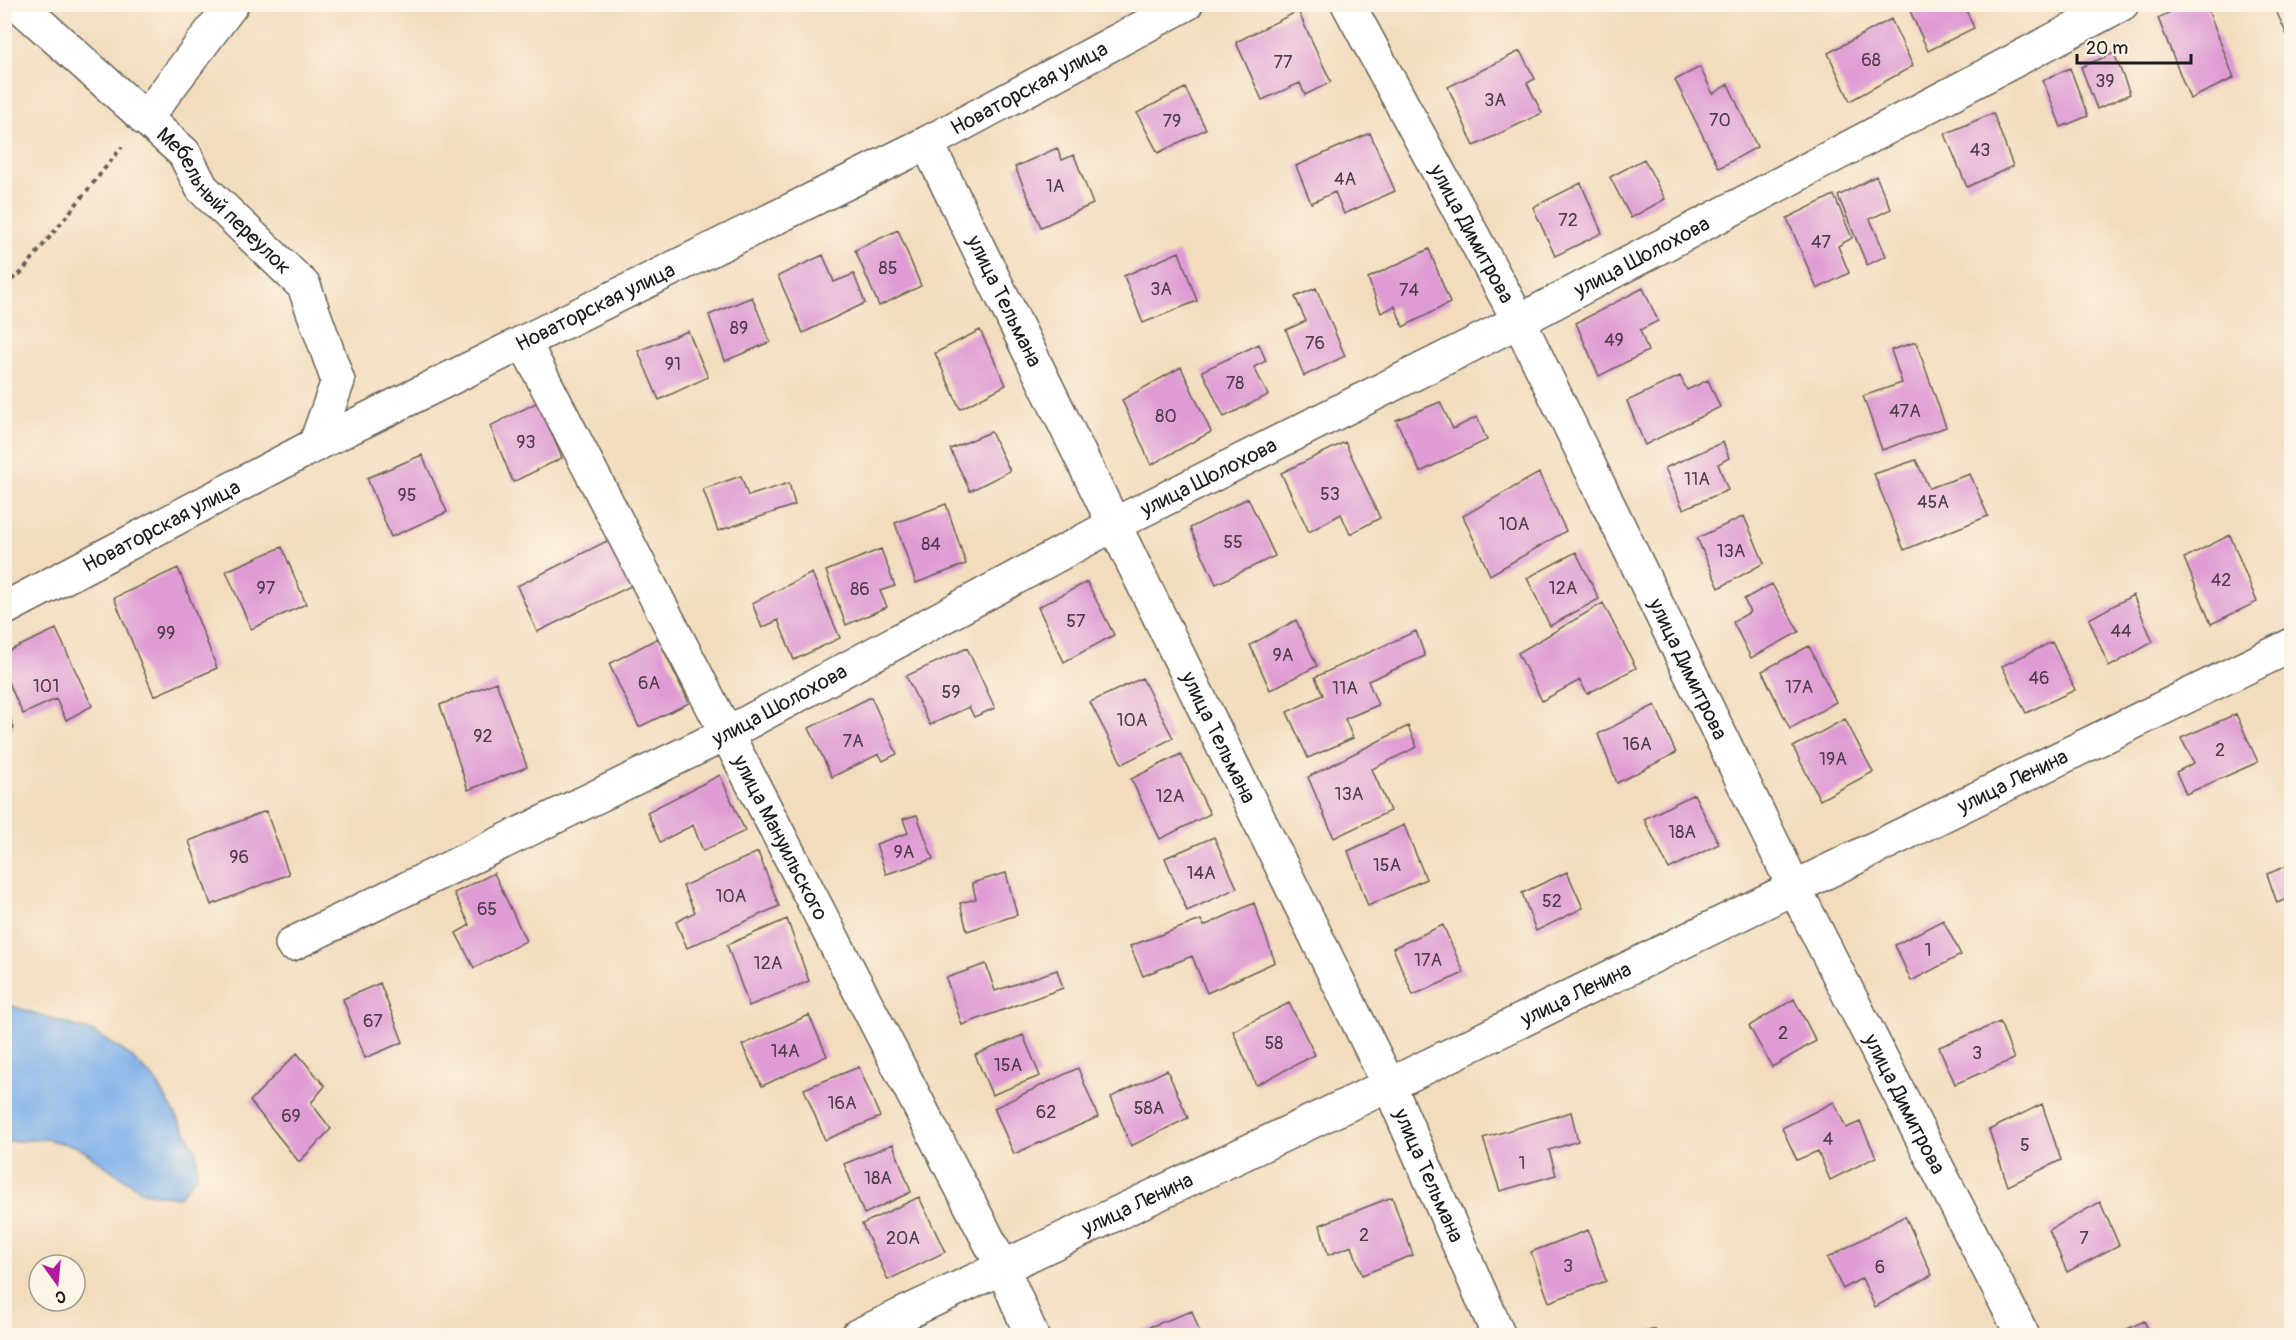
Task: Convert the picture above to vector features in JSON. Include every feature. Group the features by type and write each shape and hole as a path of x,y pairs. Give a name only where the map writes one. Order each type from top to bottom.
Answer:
{"street":[{"name":"Мебельный переулок","path":"18,4 184,153 202,188 304,286 338,381 315,445"},
{"path":"145,119 232,4"},
{"name":"Новаторская улица","path":"4,609 315,445 927,143 1186,4"},
{"name":"улица Димитрова","path":"1348,4 1519,321 1795,889 2023,1335"},
{"name":"улица Шолохова","path":"292,944 726,734 1113,525 1519,321 2122,4"},
{"name":"улица Тельмана","path":"927,143 1389,1085 1498,1335"},
{"name":"улица Мануильского","path":"524,342 1002,1266 1032,1335"},
{"name":"улица Ленина","path":"856,1335 1389,1085 2292,645"}],"path":[{"path":"4,285 21,273 145,119"}],"water":[{"path":"5,1004 94,1032 128,1054 156,1081 197,1151 197,1175 179,1197 143,1192 78,1147 45,1139 5,1142"}],"building":[{"path":"2186,4 2206,4 2234,78 2190,99 2158,18"},
{"path":"2273,4 2292,4 2292,46"},
{"path":"1922,5 1964,5 1974,28 1928,51 1910,11"},
{"path":"1298,11 1331,82 1305,95 1300,83 1262,100 1236,42"},
{"path":"1891,19 1913,66 1850,101 1828,53"},
{"path":"1520,51 1535,79 1527,83 1542,113 1474,146 1448,87"},
{"path":"2114,53 2130,94 2097,109 2081,67"},
{"path":"1700,67 1713,94 1728,84 1757,147 1719,168 1675,80"},
{"path":"2070,68 2088,116 2061,127 2043,80"},
{"path":"1185,88 1206,129 1158,153 1137,113"},
{"path":"1993,113 2013,166 1967,187 1945,134"},
{"path":"1370,133 1395,191 1344,214 1335,192 1311,203 1296,166"},
{"path":"1057,148 1062,160 1074,155 1093,204 1041,227 1015,167"},
{"path":"1644,159 1665,199 1631,218 1610,177"},
{"path":"1876,176 1891,209 1870,219 1886,256 1867,265 1838,196"},
{"path":"1581,183 1602,233 1555,256 1533,207"},
{"path":"1834,195 1852,238 1838,246 1849,273 1817,289 1787,218"},
{"path":"898,230 921,286 879,306 855,250"},
{"path":"1429,249 1450,303 1403,327 1395,306 1381,313 1368,278"},
{"path":"1179,252 1197,301 1143,323 1124,276"},
{"path":"823,255 834,282 854,274 865,303 803,333 778,276"},
{"path":"1316,288 1345,356 1304,376 1286,330 1306,321 1295,297"},
{"path":"1643,288 1658,321 1640,330 1648,351 1599,376 1576,323"},
{"path":"752,297 770,342 725,361 709,315"},
{"path":"980,330 1006,385 960,409 935,353"},
{"path":"688,331 708,377 659,400 638,351"},
{"path":"1916,342 1946,427 1882,450 1863,396 1902,383 1891,350"},
{"path":"1259,344 1266,361 1254,367 1268,395 1224,417 1202,371"},
{"path":"1181,367 1211,432 1151,465 1122,400"},
{"path":"1680,376 1687,390 1708,380 1720,407 1645,445 1627,401"},
{"path":"538,402 562,458 513,482 490,426"},
{"path":"1440,402 1453,429 1477,417 1487,440 1420,472 1396,420"},
{"path":"991,432 1010,471 970,491 950,449"},
{"path":"1345,442 1380,518 1350,534 1341,514 1309,532 1281,473"},
{"path":"1723,442 1729,458 1718,464 1728,490 1683,509 1665,468"},
{"path":"422,455 447,512 391,537 367,478"},
{"path":"1916,460 1929,488 1970,474 1988,516 1904,550 1874,474"},
{"path":"1539,473 1566,531 1490,575 1463,516"},
{"path":"741,476 748,496 789,483 795,505 718,531 703,489"},
{"path":"1248,498 1275,556 1216,584 1190,528"},
{"path":"946,504 966,564 916,583 895,523"},
{"path":"1744,516 1764,563 1719,588 1697,538"},
{"path":"2230,535 2257,602 2211,624 2184,558"},
{"path":"611,539 631,586 537,632 517,586"},
{"path":"282,547 306,604 251,629 226,571"},
{"path":"881,549 895,586 880,591 887,607 846,625 826,571"},
{"path":"1576,552 1599,599 1550,626 1527,578"},
{"path":"178,568 217,668 154,696 114,598"},
{"path":"812,573 840,638 794,660 778,620 762,628 752,603"},
{"path":"1087,582 1114,635 1064,662 1038,607"},
{"path":"1772,584 1799,632 1751,658 1733,622 1750,612 1744,599"},
{"path":"2133,595 2153,642 2109,667 2089,619"},
{"path":"1603,603 1636,668 1587,694 1580,680 1542,701 1518,653"},
{"path":"1296,620 1317,666 1270,690 1250,645"},
{"path":"56,629 92,706 66,720 56,699 23,714 4,673 4,653"},
{"path":"1416,631 1425,656 1368,681 1378,705 1345,719 1353,738 1308,758 1287,712 1323,695 1315,677"},
{"path":"658,638 689,703 639,727 609,664"},
{"path":"2052,642 2075,690 2026,713 2002,666"},
{"path":"1809,646 1836,702 1790,729 1762,671"},
{"path":"967,648 995,708 974,717 969,707 930,725 906,676"},
{"path":"1142,678 1173,738 1122,764 1090,702"},
{"path":"496,682 527,767 468,790 440,705"},
{"path":"871,697 897,754 883,761 879,754 832,777 809,728"},
{"path":"5,705 14,728 5,732"},
{"path":"1655,705 1676,753 1617,783 1598,734"},
{"path":"2236,714 2258,762 2186,794 2176,772 2194,763 2181,738"},
{"path":"1845,719 1873,772 1820,800 1793,747"},
{"path":"1408,726 1417,747 1372,769 1390,811 1334,838 1308,777"},
{"path":"1181,754 1210,814 1160,839 1131,779"},
{"path":"720,775 745,831 703,851 693,825 660,842 647,812"},
{"path":"1694,794 1719,844 1669,869 1644,819"},
{"path":"266,811 289,874 211,905 189,841"},
{"path":"917,815 933,859 886,874 876,844 908,833 903,819"},
{"path":"1404,825 1426,879 1368,906 1348,851"},
{"path":"1214,837 1237,888 1187,911 1165,858"},
{"path":"758,852 779,906 687,948 676,922 695,912 683,886"},
{"path":"2292,864 2292,897 2277,903 2267,874"},
{"path":"1567,872 1583,908 1536,931 1522,893"},
{"path":"494,873 526,941 474,968 456,933 470,925 454,893"},
{"path":"1006,873 1017,915 967,931 960,903 976,899 972,883"},
{"path":"1254,903 1275,962 1207,993 1192,956 1143,976 1130,946 1201,920 1204,926"},
{"path":"787,919 809,981 749,1006 727,945"},
{"path":"1943,920 1961,955 1911,981 1895,945"},
{"path":"1443,925 1464,973 1413,995 1393,948"},
{"path":"986,964 995,991 1057,970 1063,988 962,1025 946,978"},
{"path":"380,983 403,1042 365,1058 343,999"},
{"path":"1794,999 1816,1041 1772,1067 1749,1026"},
{"path":"1289,1003 1315,1055 1256,1085 1233,1031"},
{"path":"809,1015 827,1056 762,1086 742,1045"},
{"path":"2000,1022 2014,1059 1955,1084 1939,1047"},
{"path":"1023,1035 1040,1076 992,1095 975,1055"},
{"path":"297,1053 325,1086 311,1103 331,1129 299,1162 250,1101"},
{"path":"859,1067 880,1117 825,1140 804,1089"},
{"path":"1078,1068 1098,1117 1014,1154 994,1108"},
{"path":"1167,1070 1188,1118 1131,1146 1111,1097"},
{"path":"1834,1102 1846,1128 1860,1122 1876,1157 1830,1180 1818,1151 1797,1160 1782,1128"},
{"path":"2042,1104 2061,1160 2008,1186 1989,1130"},
{"path":"1571,1112 1578,1141 1549,1150 1556,1175 1500,1191 1483,1138"},
{"path":"893,1144 911,1192 864,1214 844,1164"},
{"path":"919,1197 945,1252 888,1280 862,1224"},
{"path":"1392,1197 1413,1255 1362,1275 1352,1246 1328,1255 1320,1225"},
{"path":"2100,1202 2119,1245 2067,1272 2049,1230"},
{"path":"1905,1216 1932,1275 1875,1307 1862,1278 1843,1289 1827,1258"},
{"path":"1588,1230 1606,1281 1549,1302 1531,1252"},
{"path":"1192,1311 1201,1336 1128,1336 1128,1335"},
{"path":"2144,1321 2151,1336 2113,1336"},
{"path":"1655,1329 1657,1336 1634,1336 1634,1335"}]}
